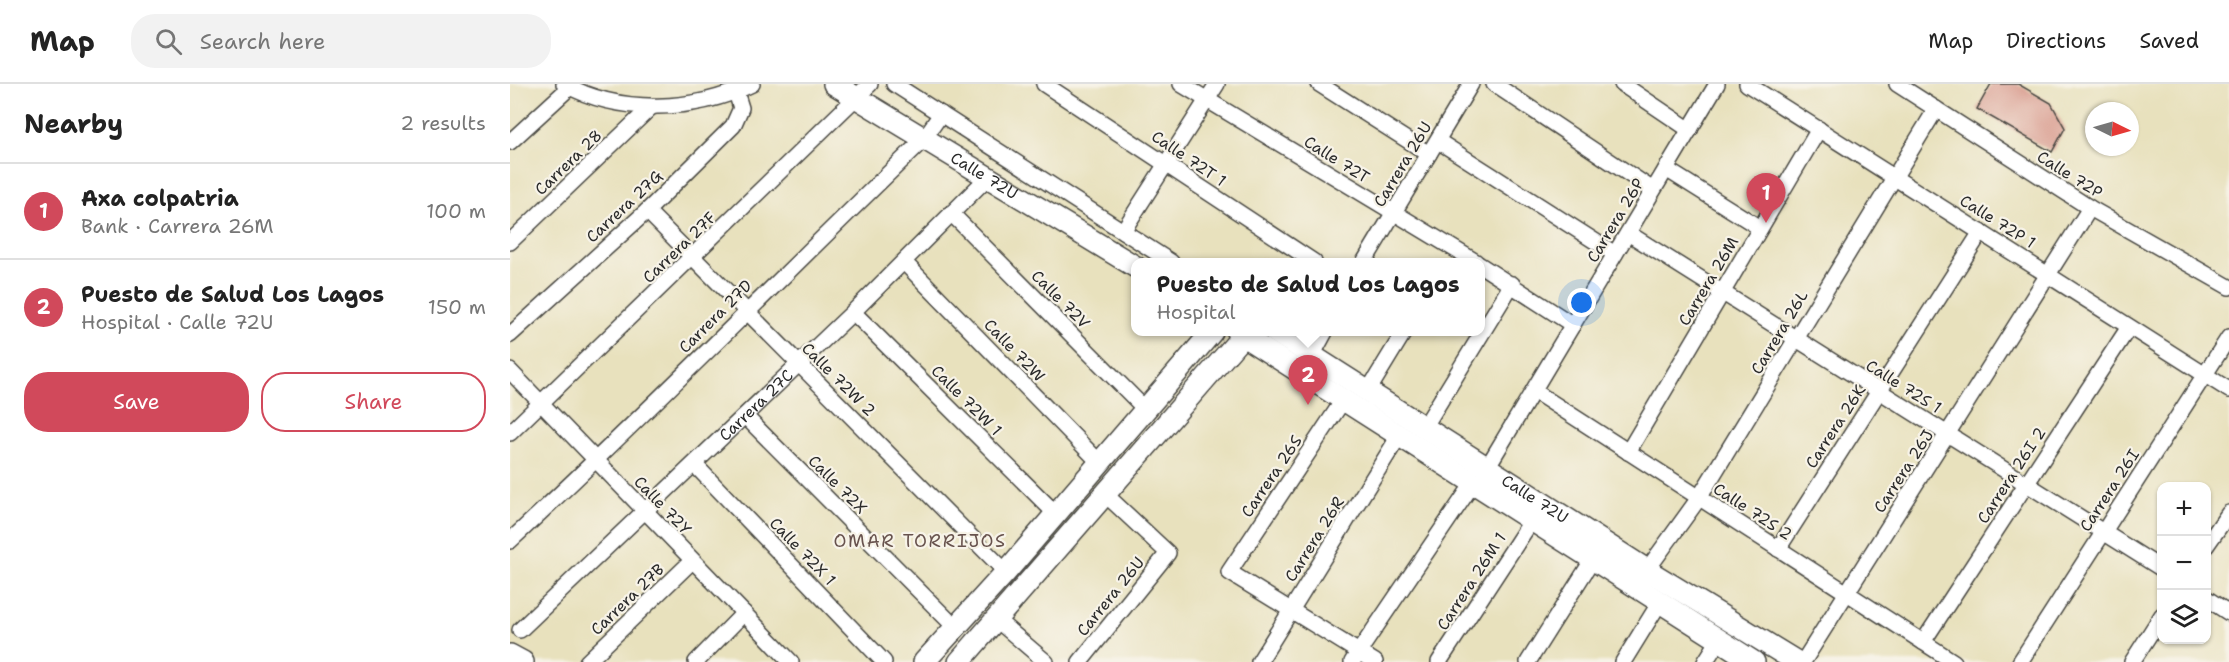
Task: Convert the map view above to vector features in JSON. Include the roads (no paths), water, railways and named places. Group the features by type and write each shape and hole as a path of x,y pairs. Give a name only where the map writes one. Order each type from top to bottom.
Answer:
{"street":[{"path":"510,142 567,86 614,101 650,108 704,101 736,92 752,84"},
{"name":"Calle 72U","path":"834,84 1131,264"},
{"name":"Carrera 27F","path":"510,433 857,100 870,84"},
{"name":"Calle 72U","path":"894,84 1165,258"},
{"name":"Calle 72T 1","path":"1044,84 1308,258"},
{"name":"Calle 72T","path":"1181,84 1393,214 1450,256"},
{"path":"1123,231 1216,84"},
{"path":"1319,84 1429,154"},
{"path":"1494,84 1653,190"},
{"name":"Carrera 26P","path":"1488,466 1717,84"},
{"name":"Calle 72P 1","path":"1747,84 2229,390"},
{"name":"Calle 72P","path":"1897,84 2090,208 2229,287"},
{"path":"1626,85 1690,130"},
{"name":"Carrera 26U","path":"1366,258 1438,141 1464,87"},
{"name":"Carrera 27G","path":"510,335 647,211 733,126 741,108 736,92"},
{"name":"Carrera 28","path":"512,237 650,108"},
{"name":"Carrera 26L","path":"1647,570 1699,498 1936,109"},
{"name":"Carrera 27D","path":"510,541 596,461 747,310 923,140 941,114"},
{"name":"Carrera 26M","path":"1628,452 1819,129"},
{"path":"1438,141 1615,254"},
{"path":"1666,170 1760,228"},
{"name":"Carrera 27C","path":"520,630 695,465 988,177"},
{"name":"Carrera 26J","path":"1803,662 2090,208"},
{"name":"Calle 72W 2","path":"647,211 1006,572"},
{"name":"Calle 72V","path":"951,213 1146,410"},
{"name":"Carrera 26K","path":"1778,549 1981,232"},
{"name":"Calle 72S 1","path":"1628,233 2157,566"},
{"name":"Calle 72W","path":"904,262 1100,463"},
{"path":"1485,268 1574,325"},
{"path":"1485,328 1512,284"},
{"name":"Calle 72W 1","path":"853,312 1056,514"},
{"name":"Carrera 26I 2","path":"1923,642 2128,327"},
{"path":"924,662 1006,572 1209,336"},
{"path":"959,662 1106,495 1239,336"},
{"name":"Calle 72U","path":"1247,336 1754,662"},
{"name":"Calle 72U","path":"1281,336 1488,466 1647,570 1797,662"},
{"path":"1312,356 1324,336"},
{"path":"1368,391 1402,336"},
{"path":"1425,426 1480,336"},
{"name":"Carrera 26I","path":"2020,662 2229,337"},
{"name":"Calle 72Y","path":"510,371 791,662"},
{"name":"Calle 72S 2","path":"1534,391 1954,662"},
{"name":"Carrera 26S","path":"1291,611 1229,573 1344,399"},
{"name":"Calle 72X","path":"745,416 957,628"},
{"name":"Carrera 26R","path":"1259,662 1399,436"},
{"name":"Calle 72X 1","path":"695,465 884,662"},
{"path":"1356,657 1473,482"},
{"name":"Carrera 26U","path":"1082,661 1168,553 1106,495"},
{"path":"2211,539 2229,513"},
{"name":"Carrera 26M 1","path":"1439,662 1532,520"},
{"path":"1528,662 1593,559"},
{"name":"Carrera 27B","path":"587,662 692,561"},
{"path":"2211,601 2229,613"},
{"path":"1623,662 1660,602"},
{"path":"1291,611 1356,657 1375,662"},
{"path":"696,662 744,613"},
{"path":"997,620 1046,662"},
{"path":"2132,662 2157,623"},
{"path":"1705,662 1719,640"},
{"path":"510,655 523,662"}],"place":[{"name":"Axa colpatria","path":"1766,223"},
{"name":"Puesto de Salud Los Lagos","path":"1308,405"}],"district":[{"name":"OMAR TORRIJOS","path":"920,541"}]}
